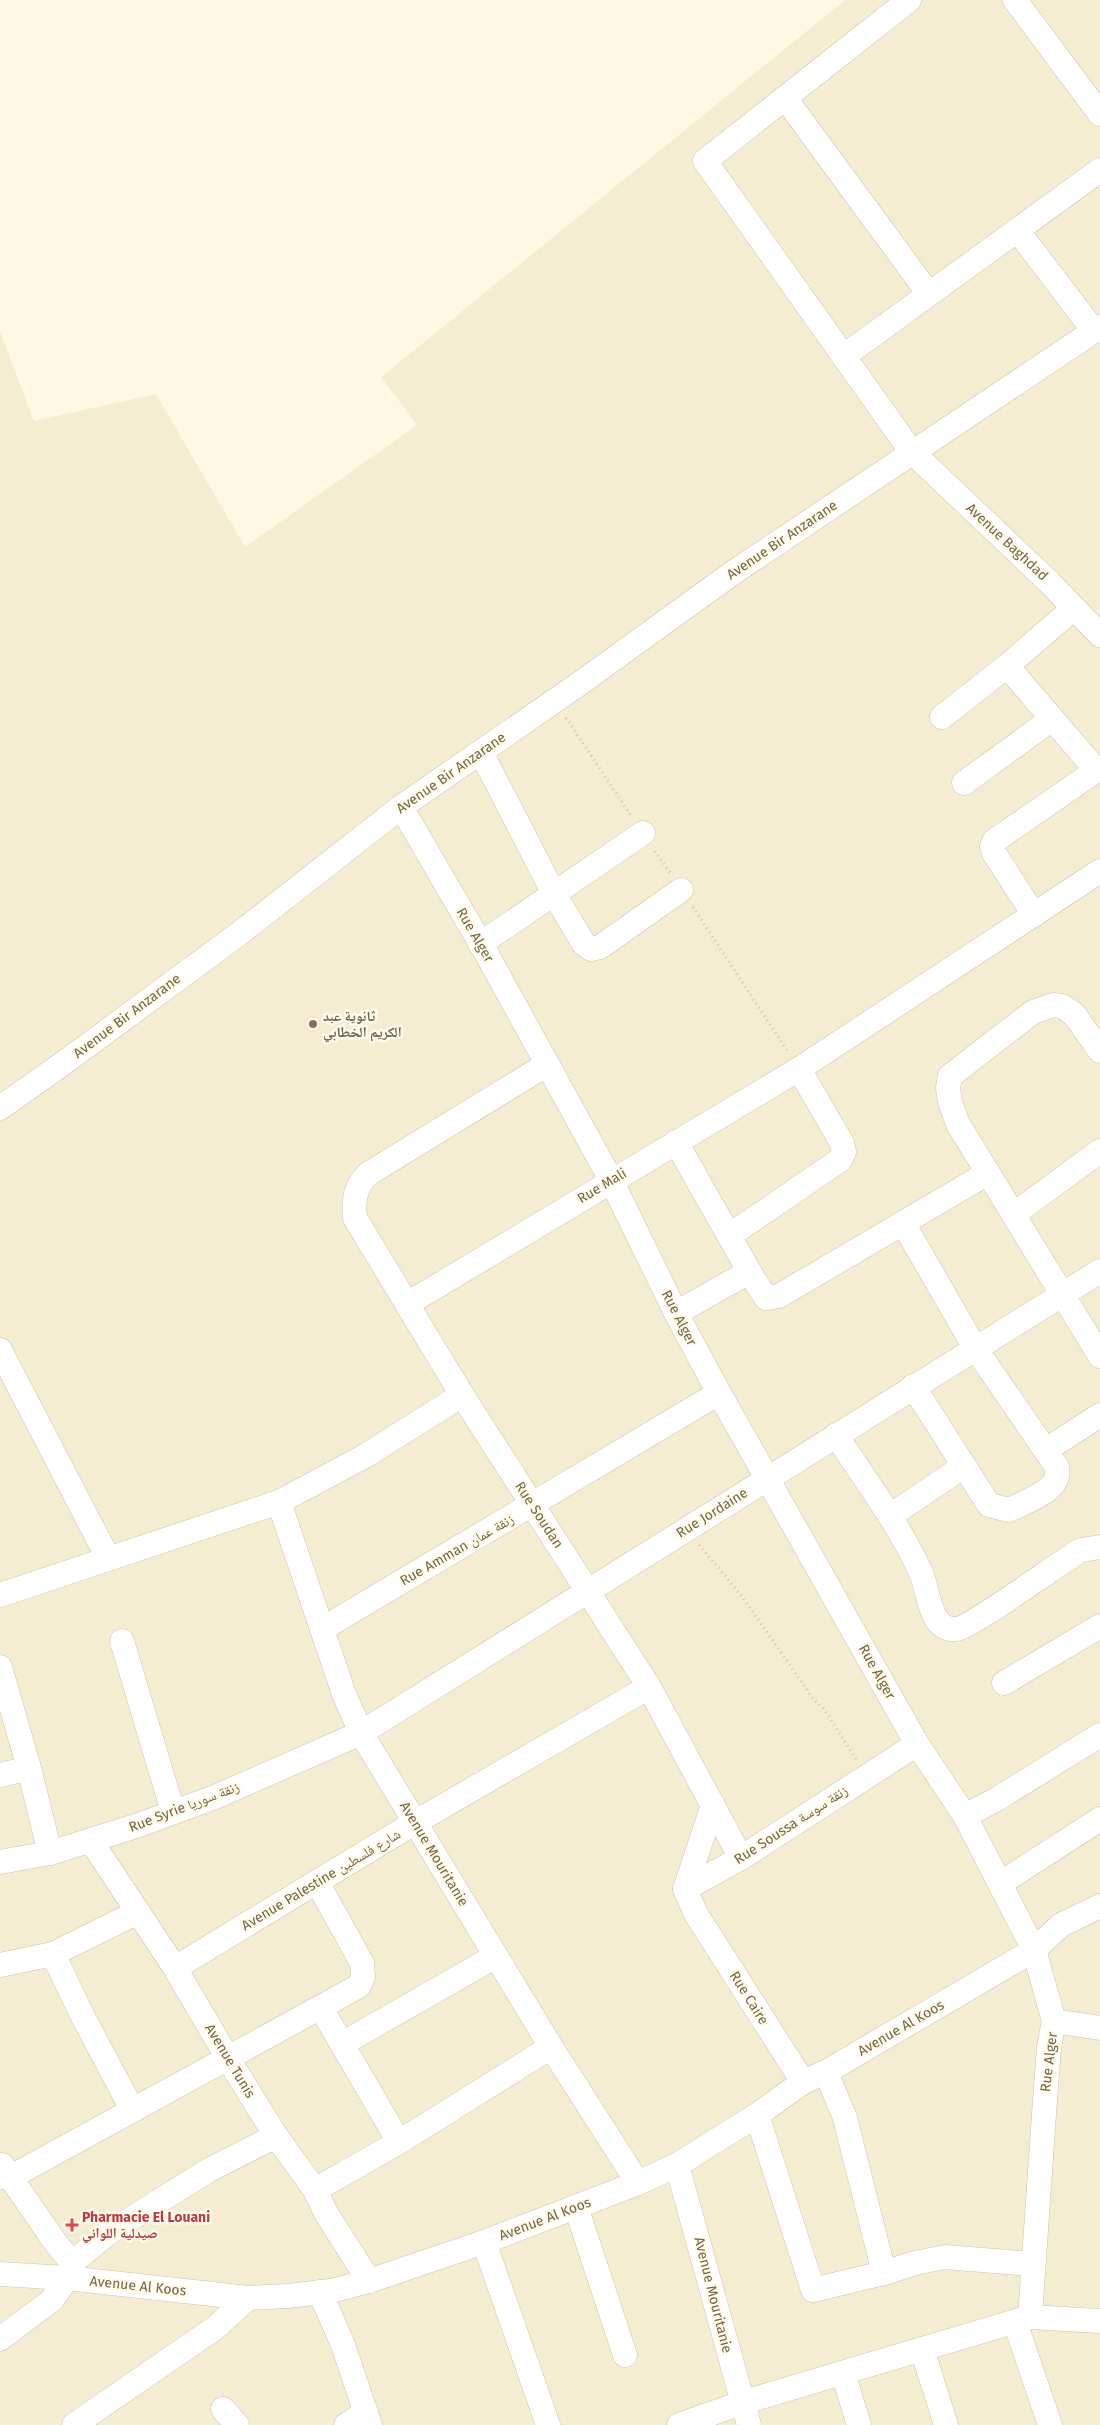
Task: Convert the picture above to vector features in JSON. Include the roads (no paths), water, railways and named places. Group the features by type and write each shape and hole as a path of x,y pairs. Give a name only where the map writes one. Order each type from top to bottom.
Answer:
{"street":[{"path":"909,0 785,98 930,294"},
{"path":"1015,0 1100,114"},
{"name":"Avenue Baghdad","path":"785,98 705,161 911,451 1100,635"},
{"path":"844,356 1100,170"},
{"path":"1017,230 1097,329"},
{"name":"Avenue Bir Anzarane","path":"0,1108 66,1062 236,936 401,807 734,572 911,451 1097,329"},
{"path":"942,717 1074,608"},
{"path":"1006,666 1098,769 994,841 992,846 994,853 1034,915"},
{"path":"964,783 1052,719"},
{"path":"481,752 554,894 584,944 591,948 600,947 681,890"},
{"name":"Rue Alger","path":"401,807 480,944 611,1180 676,1313 719,1393 917,1744 965,1816 1034,1950 1054,2021 1048,2057 1032,2264 1022,2319"},
{"path":"480,944 643,833"},
{"name":"Rue Mali","path":"407,1304 798,1069 1100,871"},
{"path":"1098,1043 1074,1014 1062,1006 1042,1008 950,1076 948,1088 954,1115 1063,1292 1100,1356"},
{"name":"Rue Soudan","path":"546,1065 368,1174 360,1182 355,1196 355,1218 462,1395 649,1687 741,1858"},
{"path":"729,1236 840,1160 844,1152 842,1143 798,1069"},
{"path":"676,1142 749,1272 766,1298 779,1296 988,1173"},
{"path":"1014,1214 1100,1152"},
{"path":"903,1223 975,1348 1057,1467 1059,1475 1056,1481 1048,1489 1009,1510 989,1504 913,1386"},
{"name":"Rue Jordaine","path":"361,1733 1100,1270"},
{"path":"676,1313 749,1272"},
{"path":"0,1350 30,1412 108,1558"},
{"name":"Rue Amman زنقة عمان","path":"322,1629 532,1506 719,1393"},
{"path":"0,1595 279,1502 365,1456 462,1395"},
{"path":"1046,1450 1100,1415"},
{"path":"836,1435 890,1516 922,1574 934,1617 942,1625 950,1629 959,1629 1080,1550 1100,1547"},
{"path":"890,1516 964,1466"},
{"name":"Avenue Mouritanie","path":"279,1502 344,1694 361,1733 551,2047 638,2183"},
{"path":"1004,1683 1100,1626"},
{"path":"122,1641 172,1812"},
{"path":"0,1667 29,1768 50,1853"},
{"name":"Avenue Palestine شارع فلسطين","path":"175,1968 414,1823 649,1687"},
{"name":"Rue Syrie زنقة سوريا","path":"0,1862 50,1853 91,1841 215,1797 361,1733"},
{"path":"965,1816 998,1798 1100,1735"},
{"name":"Rue Soussa زنقة سوسة","path":"685,1889 741,1858 917,1744"},
{"path":"0,1775 29,1768"},
{"path":"685,1889 713,1805"},
{"path":"1001,1884 1100,1819"},
{"name":"Avenue Tunis","path":"91,1841 175,1968 227,2057 276,2136 315,2190 326,2213 369,2281"},
{"path":"69,2271 55,2242 4,2172 132,2109 359,1986 363,1970 362,1963 317,1882"},
{"name":"Rue Caire","path":"685,1889 696,1914 802,2082"},
{"name":"Avenue Al Koos","path":"0,2274 69,2271 248,2298 320,2292 369,2281 484,2242 638,2183 677,2165 757,2115 802,2082 826,2072 1034,1950 1061,1925 1100,1906"},
{"path":"0,1965 53,1954 138,1912"},
{"path":"53,1954 83,2017 132,2109"},
{"path":"342,2044 496,1956"},
{"path":"321,2008 398,2142"},
{"path":"1054,2021 1100,2028"},
{"path":"315,2190 398,2142 551,2047"},
{"path":"826,2072 844,2118 884,2273"},
{"path":"757,2115 813,2290 945,2257 1032,2264"},
{"path":"0,2339 52,2300 69,2271 108,2233 209,2170 276,2136"},
{"name":"Avenue Mouritanie","path":"677,2165 696,2227 741,2403 749,2425"},
{"path":"576,2207 625,2355"},
{"path":"484,2242 548,2425"},
{"path":"320,2292 368,2419 346,2425"},
{"path":"74,2425 215,2328 248,2298"},
{"path":"679,2425 741,2403 1022,2319 1100,2321"},
{"path":"1022,2319 1050,2425"},
{"path":"922,2349 946,2425"},
{"path":"843,2372 859,2425"}],"place":[{"name":"ثانوية عبد الكريم الخطابي","path":"313,1024"},
{"name":"Pharmacie El Louani صيدلية اللواني","path":"72,2225"}]}
